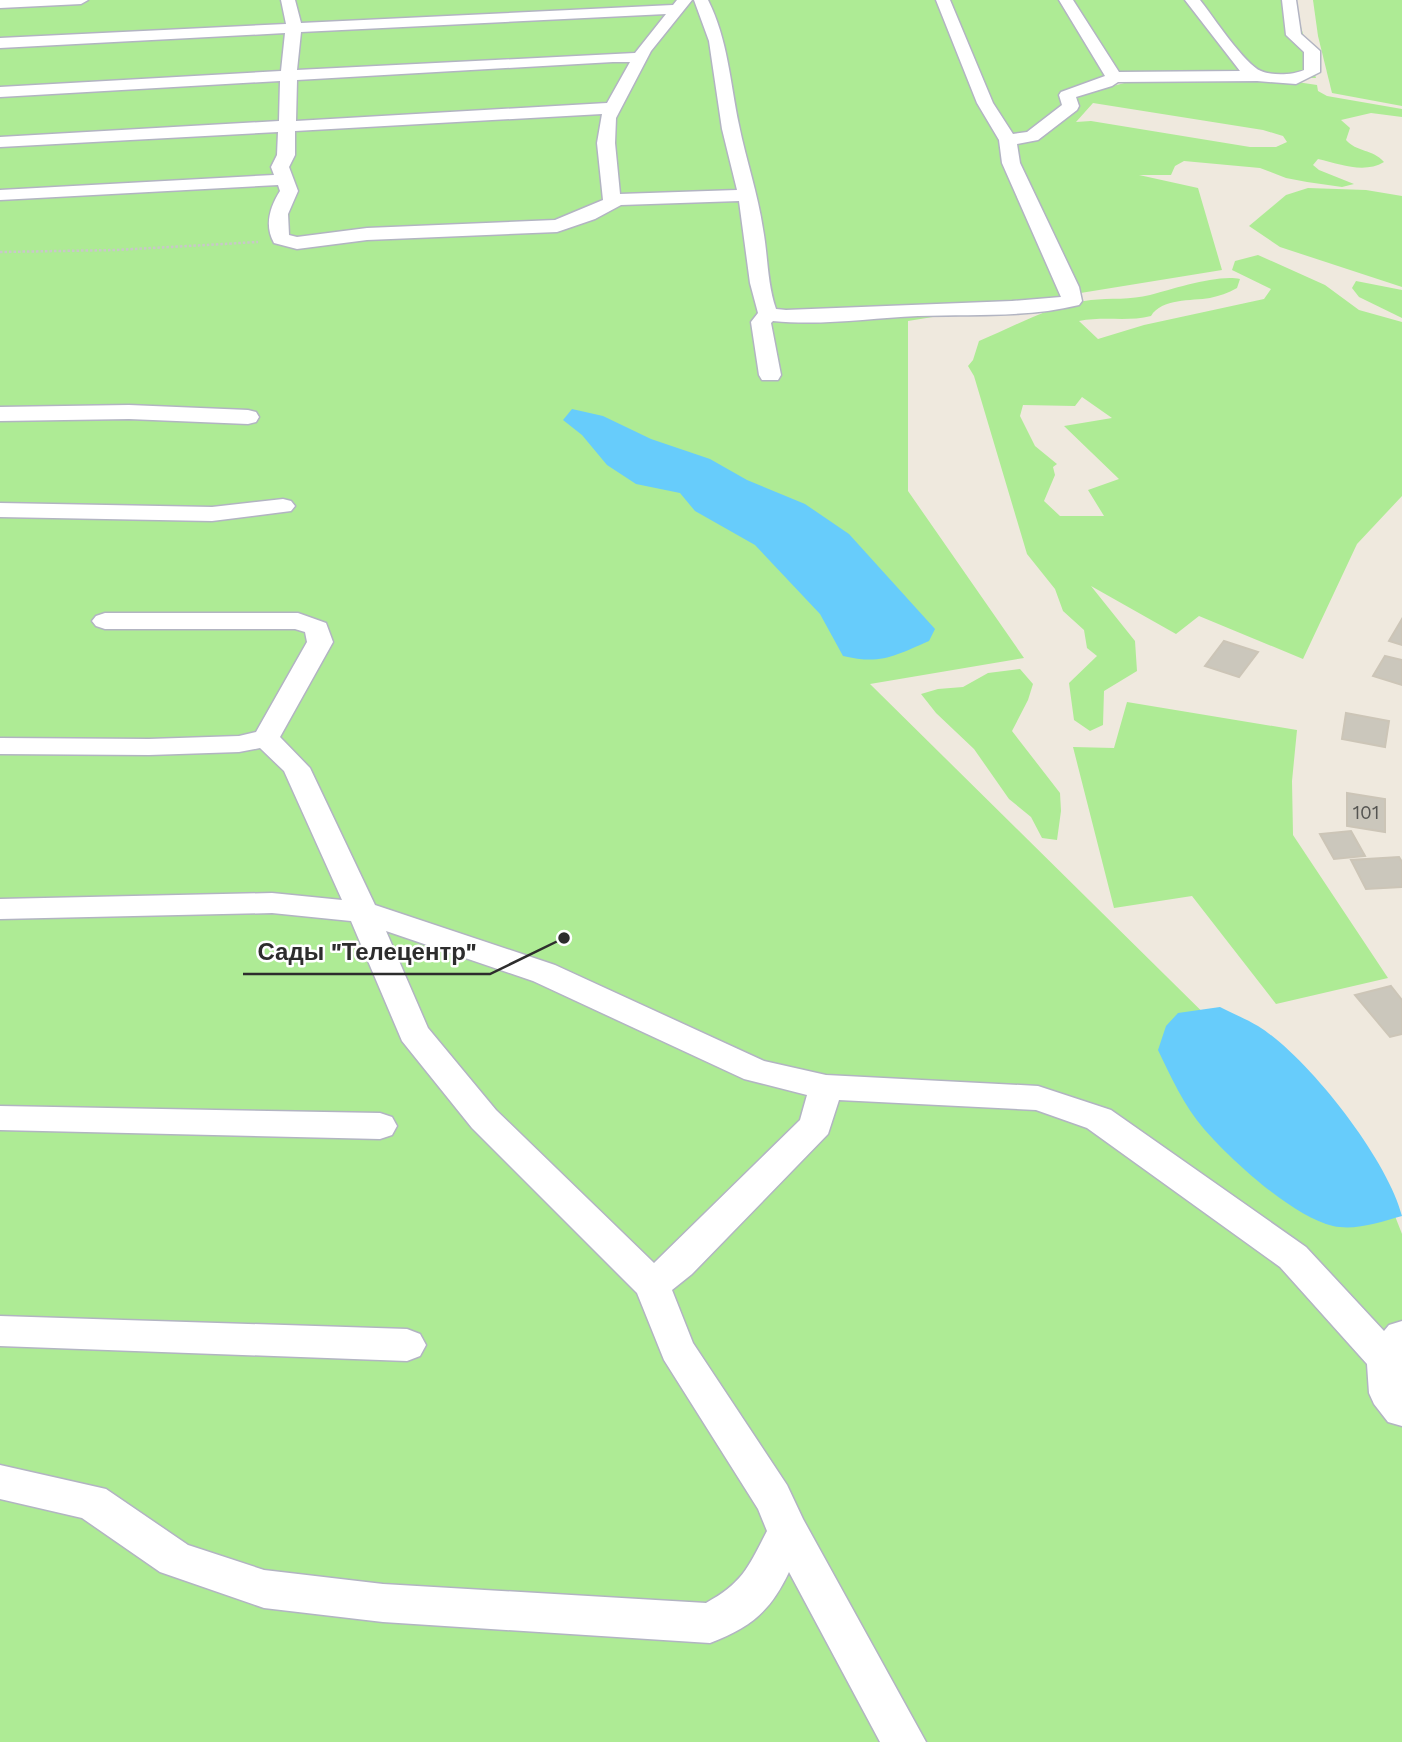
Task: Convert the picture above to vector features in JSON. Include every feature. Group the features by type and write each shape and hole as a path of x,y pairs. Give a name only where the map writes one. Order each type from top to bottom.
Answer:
{"lane":[{"path":"0,4 81,0"},
{"path":"288,0 294,29 286,155 280,167 289,191 279,207 278,232 281,239 297,243 368,234 556,226 588,215 617,200 747,197"},
{"path":"701,0 710,17 722,61 729,115 754,229 760,294 768,314"},
{"path":"768,314 795,318 911,310 1046,306 1072,301 1069,287 1011,163 1008,140 985,103 943,0"},
{"path":"1066,0 1114,76"},
{"path":"1192,0 1244,67 1257,76"},
{"path":"1008,140 1032,136 1071,106 1067,95 1106,83 1114,76 1257,76 1296,79 1312,72 1312,51 1294,35 1289,0"},
{"path":"0,43 294,29 681,5"},
{"path":"612,203 606,143 608,118 639,58 681,5"},
{"path":"0,92 613,57 639,58"},
{"path":"0,142 614,108"},
{"path":"0,195 151,190 285,179"},
{"path":"768,314 761,322 770,375"},
{"path":"0,414 129,412 248,417"},
{"path":"0,510 212,514 283,506"},
{"path":"0,746 239,744 266,738 320,642 317,628 298,621 105,621"},
{"path":"266,738 296,768 363,912 414,1033 484,1119 652,1285 677,1349 773,1498 788,1531 904,1742"},
{"path":"0,909 272,903 363,912 544,973 757,1071 826,1087 1038,1098 1099,1119 1293,1257 1394,1347 1388,1394 1402,1410"},
{"path":"652,1285 679,1264 816,1125 826,1087"},
{"path":"0,1118 380,1126"},
{"path":"0,1331 407,1345"},
{"path":"0,1482 92,1502 175,1559 264,1589 383,1603 583,1617 710,1623 739,1607 761,1586 788,1531"}],"path":[{"path":"0,252 117,250 281,239"}],"green space":[{"path":"0,0 1293,0 1316,78 1116,78 1109,87 1136,80 1277,79 1317,85 1318,91 1327,96 1402,109 1402,117 1371,113 1341,120 1350,128 1346,140 1350,144 1384,162 1360,168 1318,159 1313,165 1319,170 1354,184 1342,187 1286,178 1260,168 1184,161 1175,166 1171,175 1139,175 1198,188 1222,270 908,321 908,491 1024,658 870,684 1386,1193 1402,1234 1402,1742 0,1742","holes":["1093,103 1263,130 1283,136 1287,142 1276,147 1250,147 1091,121 1076,122"]},
{"path":"1313,0 1402,0 1402,106 1332,93 1318,36"},
{"path":"1308,188 1366,190 1402,196 1402,287 1280,247 1249,226 1286,195"},
{"path":"1258,255 1325,285 1359,310 1402,322 1402,496 1357,544 1303,659 1199,616 1176,634 1091,586 1135,641 1137,671 1104,691 1103,725 1090,731 1074,720 1069,683 1097,656 1087,648 1084,630 1063,611 1055,589 1027,554 974,376 968,366 973,360 979,341 1047,311 1076,303 1143,297 1208,280 1240,279 1237,288 1227,293 1169,303 1151,316 1079,321 1098,339 1144,325 1264,299 1271,289 1232,270 1235,261","holes":["1082,397 1112,418 1064,426 1119,479 1088,490 1104,516 1060,516 1044,501 1055,475 1053,467 1057,464 1035,446 1020,416 1023,405 1075,406"]},
{"path":"1356,281 1402,290 1402,318 1359,297 1352,288"},
{"path":"1020,669 1033,684 1012,731 1060,793 1061,811 1057,840 1042,838 1031,817 1009,799 974,749 936,713 921,694 938,689 963,687 988,673"},
{"path":"1127,702 1297,730 1292,781 1293,835 1388,978 1276,1004 1192,896 1114,908 1073,747 1114,748"}],"water":[{"path":"572,409 603,416 651,439 710,459 747,480 805,504 849,534 935,629 929,641 896,655 878,659 843,656 820,614 755,545 695,511 680,493 636,484 607,465 582,435 563,420"},
{"path":"1220,1007 1258,1026 1278,1041 1322,1085 1381,1167 1402,1216 1350,1227 1317,1221 1264,1186 1204,1129 1184,1101 1158,1050 1166,1026 1178,1013"}],"building":[{"path":"1402,619 1402,645 1389,641"},
{"path":"1224,641 1258,652 1239,677 1205,666"},
{"path":"1385,656 1402,660 1402,685 1373,676"},
{"path":"1346,713 1389,721 1385,747 1342,739"},
{"path":"1347,793 1385,799 1385,832 1347,826"},
{"path":"1351,831 1365,856 1334,859 1320,834"},
{"path":"1399,857 1402,862 1402,887 1366,889 1351,860"},
{"path":"1391,986 1402,1000 1402,1034 1390,1037 1355,995"}],"place":[{"name":"Сады \"Телецентр\"","path":"564,938"}]}
